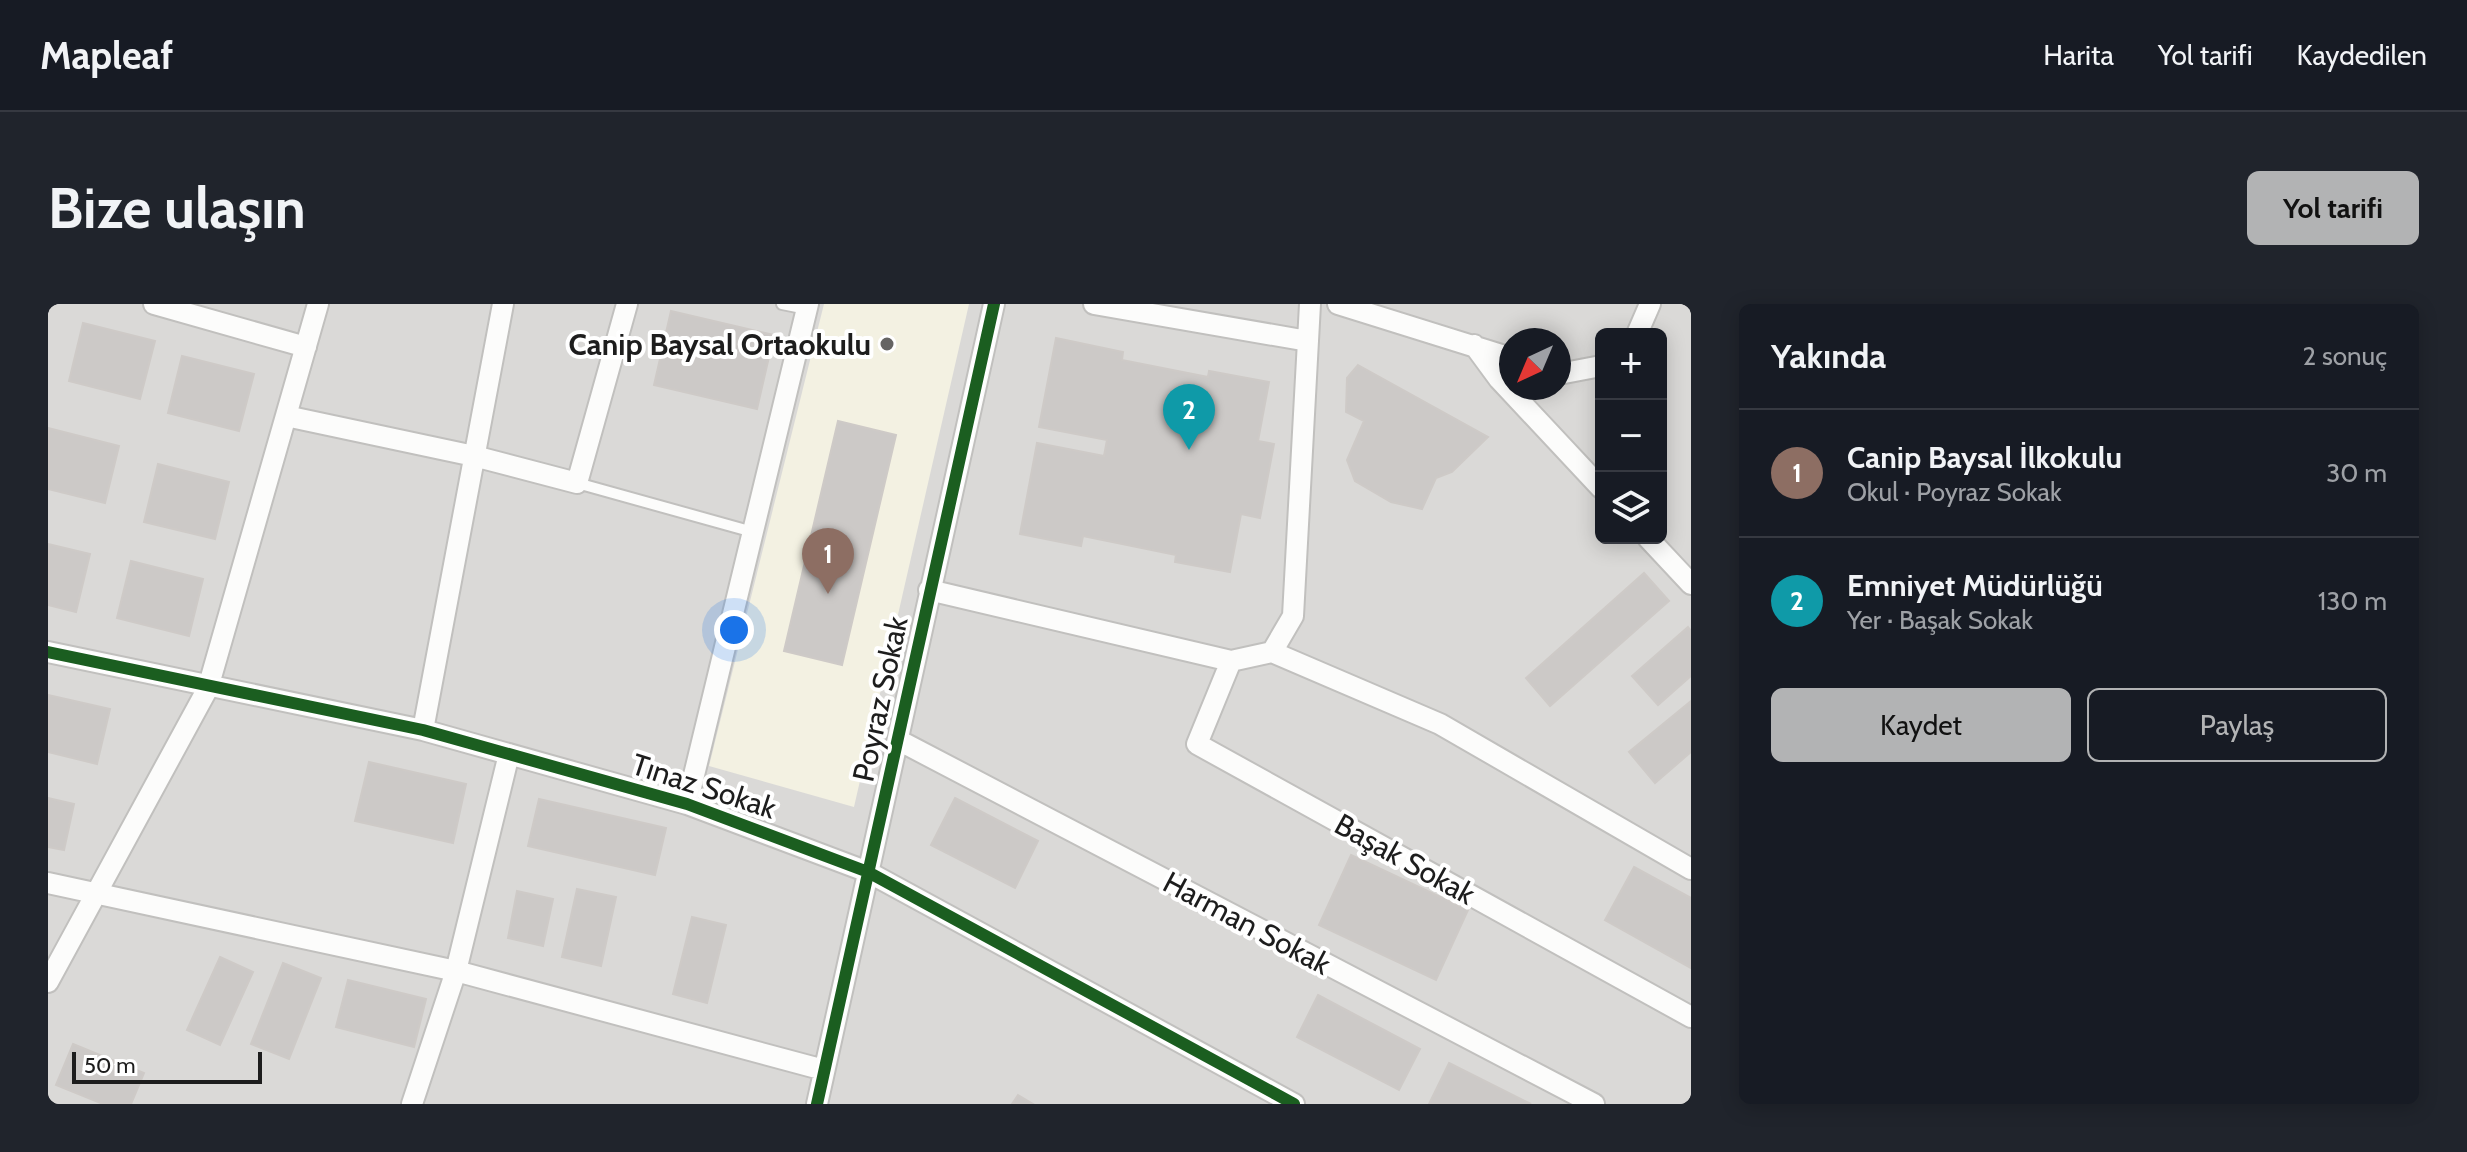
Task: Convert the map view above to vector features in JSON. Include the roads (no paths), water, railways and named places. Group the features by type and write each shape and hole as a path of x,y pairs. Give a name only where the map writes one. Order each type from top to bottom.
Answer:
{"street":[{"path":"154,304 306,347"},
{"path":"48,982 208,688 318,304"},
{"path":"423,730 503,304"},
{"path":"286,416 474,456 577,483 627,304"},
{"name":"Poyraz Sokak","path":"817,1104 900,741 929,590 994,304"},
{"path":"1094,304 1308,341"},
{"path":"1272,652 1293,616 1310,304"},
{"path":"1338,304 1499,354"},
{"path":"1640,328 1650,304"},
{"path":"687,804 808,307"},
{"path":"1474,345 1499,379 1595,482"},
{"path":"1571,372 1595,367"},
{"path":"1654,544 1691,584"},
{"path":"929,590 1231,661 1272,652 1440,724 1691,869"},
{"name":"Tınaz Sokak","path":"48,652 208,688 423,730 687,804 868,872 1294,1104"},
{"name":"Başak Sokak","path":"1231,661 1197,744 1691,1017"},
{"name":"Harman Sokak","path":"900,741 1594,1104"},
{"path":"412,1104 456,971 509,754"},
{"path":"48,883 456,971 824,1070"}],"lane":[{"path":"782,304 808,307"},
{"path":"577,483 753,532"}],"place":[{"name":"Canip Baysal Ortaokulu","path":"887,344"},
{"name":"Emniyet Müdürlüğü","path":"1189,450"},
{"name":"Canip Baysal İlkokulu","path":"828,594"}]}
